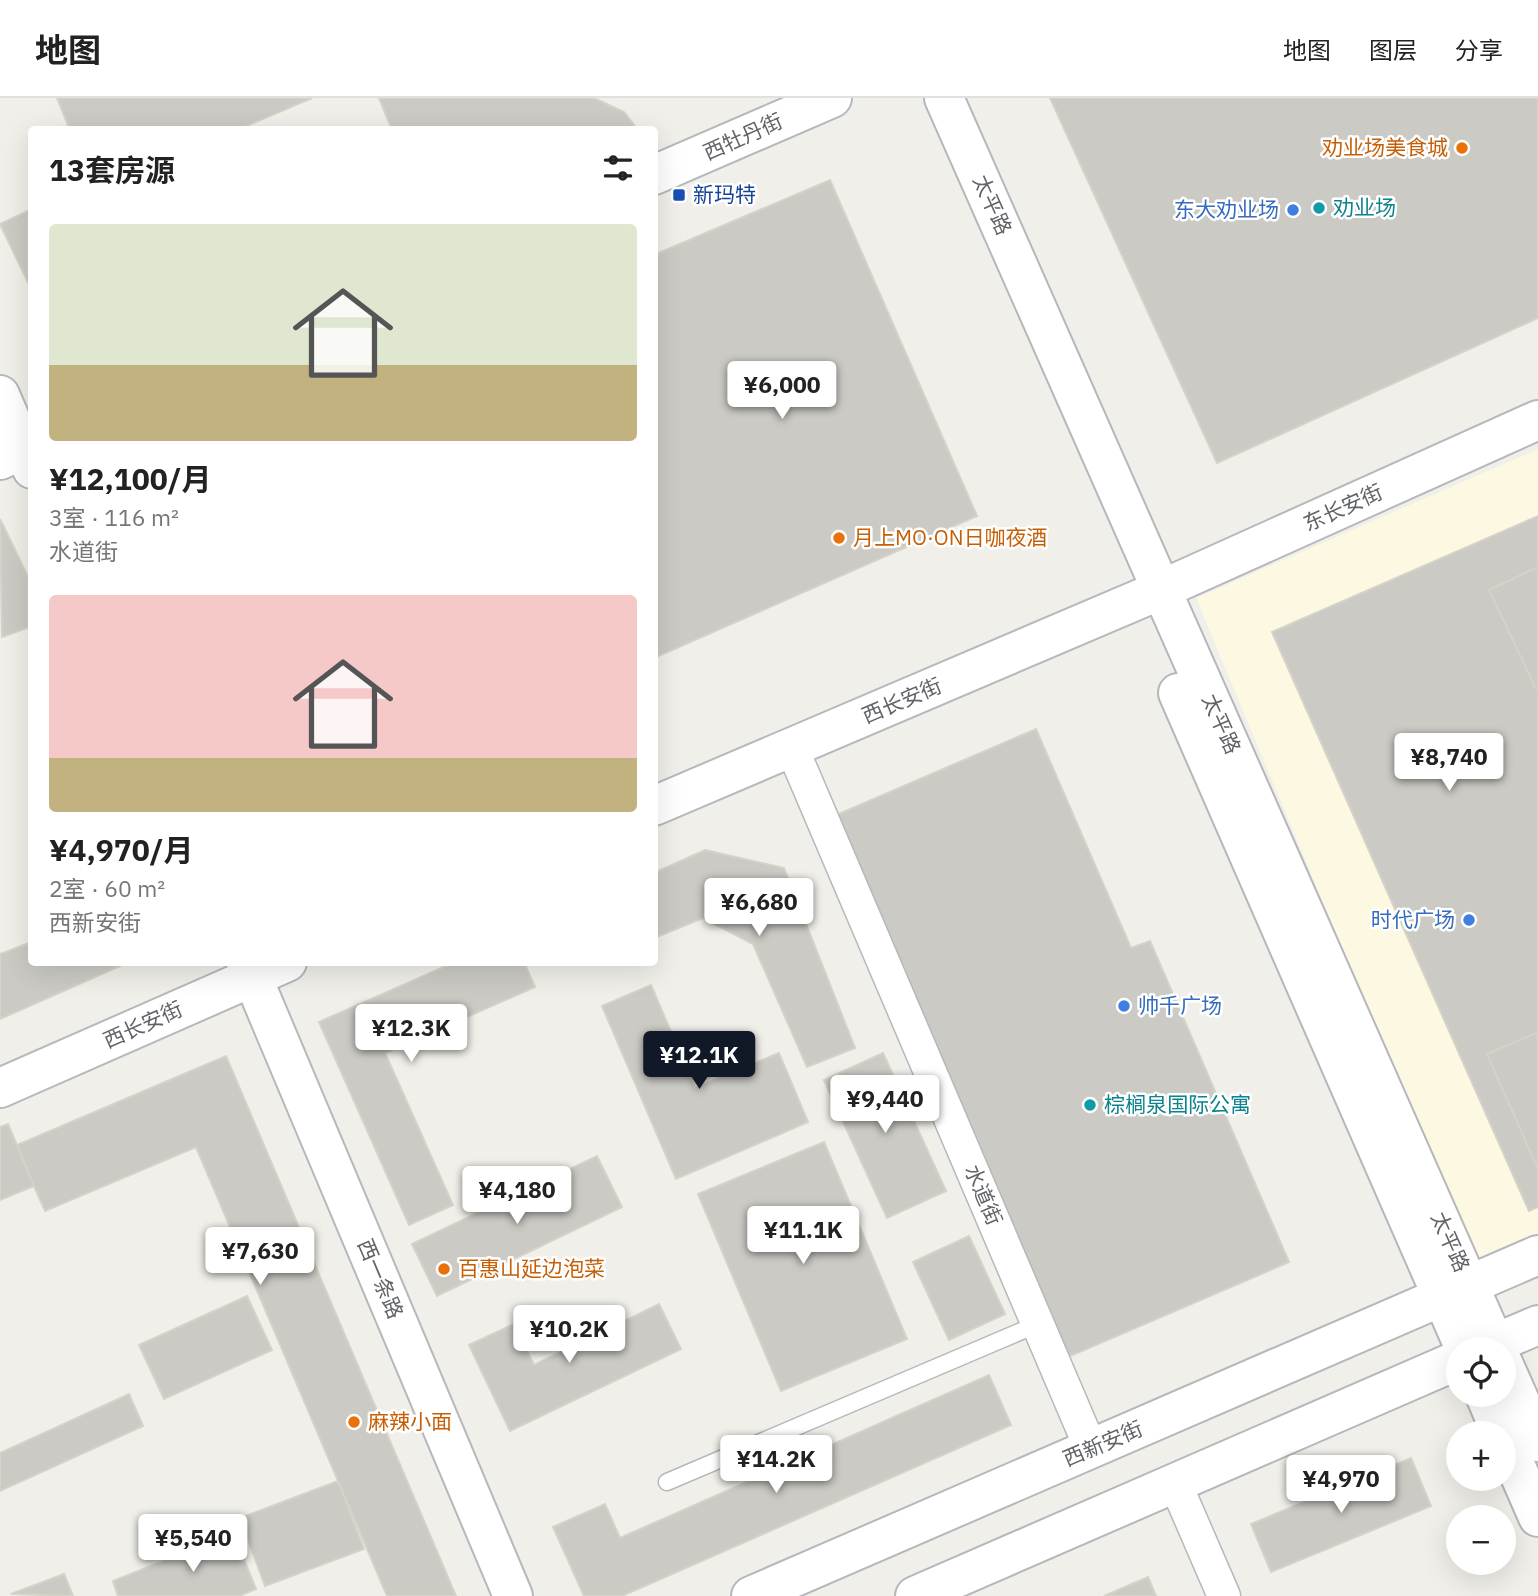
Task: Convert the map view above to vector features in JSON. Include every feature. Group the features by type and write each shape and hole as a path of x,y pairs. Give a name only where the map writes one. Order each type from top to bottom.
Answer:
{"main road":[{"name":"西牡丹街","path":"658,173 832,98"},
{"name":"太平路","path":"918,98 1150,595"},
{"name":"太平路","path":"944,98 1150,595 1456,1291 1481,1337"},
{"path":"0,395 22,456"},
{"name":"东长安街","path":"1150,595 1538,420"},
{"name":"西长安街","path":"658,804 1150,595"},
{"name":"西长安街","path":"0,1088 249,970 268,966"},
{"name":"西一条路","path":"249,970 513,1596"},
{"name":"西新安街","path":"751,1596 1538,1255"},
{"path":"1515,1337 1538,1325"},
{"path":"915,1596 1446,1365"},
{"name":"太平路","path":"1516,1402 1538,1442"},
{"path":"1516,1467 1538,1517"}],"street":[{"name":"水道街","path":"792,748 1091,1449"},
{"path":"1175,1483 1224,1596"}],"lane":[{"path":"667,1482 1038,1324"}],"shaded area":[{"path":"1538,449 1538,1239 1475,1267 1196,598"}],"building":[{"path":"57,98 312,98 246,126 68,126"},
{"path":"379,98 594,98 624,112 635,126 390,126"},
{"name":"劝业场","path":"1050,98 1538,98 1538,318 1217,463"},
{"path":"830,180 977,516 658,656 658,253"},
{"path":"28,211 28,283 0,224"},
{"name":"时代广场","path":"1538,516 1538,1207 1529,1211 1272,632"},
{"path":"0,519 28,577 28,627 2,637"},
{"path":"1538,567 1538,693 1489,590"},
{"name":"棕榈泉国际公寓","path":"1036,729 1131,948 1150,941 1289,1262 1068,1357 834,816"},
{"path":"705,850 784,868 855,1048 807,1067 753,944 703,918 658,936 658,871"},
{"path":"28,944 28,966 120,966 0,1019 0,954"},
{"path":"446,966 526,966 535,987 385,1053 453,1205 409,1225 319,1022"},
{"path":"651,985 695,1088 779,1053 808,1122 676,1179 602,1006"},
{"path":"1536,1033 1538,1038 1538,1169 1487,1054"},
{"path":"883,1053 946,1191 887,1218 824,1080"},
{"path":"226,1056 456,1596 387,1596 196,1147 45,1211 34,1186 17,1145"},
{"path":"8,1124 34,1186 0,1200 0,1127"},
{"path":"824,1142 907,1339 781,1391 698,1194"},
{"path":"597,1156 622,1207 437,1296 412,1244"},
{"path":"969,1236 1005,1314 949,1340 913,1262"},
{"path":"247,1296 272,1350 164,1399 139,1345"},
{"path":"659,1304 681,1349 510,1431 469,1345 514,1324 534,1365"},
{"path":"989,1375 1011,1425 622,1596 584,1596 553,1527 605,1504 620,1538"},
{"path":"129,1394 143,1426 0,1491 0,1453"},
{"path":"1411,1458 1431,1506 1271,1572 1251,1524"},
{"path":"338,1481 364,1549 265,1586 240,1518"},
{"path":"233,1533 256,1589 239,1596 118,1596 113,1581"},
{"path":"64,1574 73,1596 11,1594"},
{"path":"1148,1577 1156,1596 1104,1596"}],"place":[{"name":"劝业场美食城","path":"1462,148"},
{"name":"新玛特","path":"679,195"},
{"name":"劝业场","path":"1319,208"},
{"name":"东大劝业场","path":"1293,210"},
{"name":"月上MO·ON日咖夜酒","path":"839,538"},
{"name":"时代广场","path":"1469,920"},
{"name":"帅千广场","path":"1124,1006"},
{"name":"棕榈泉国际公寓","path":"1090,1105"},
{"name":"百惠山延边泡菜","path":"444,1269"},
{"name":"麻辣小面","path":"354,1422"}]}
